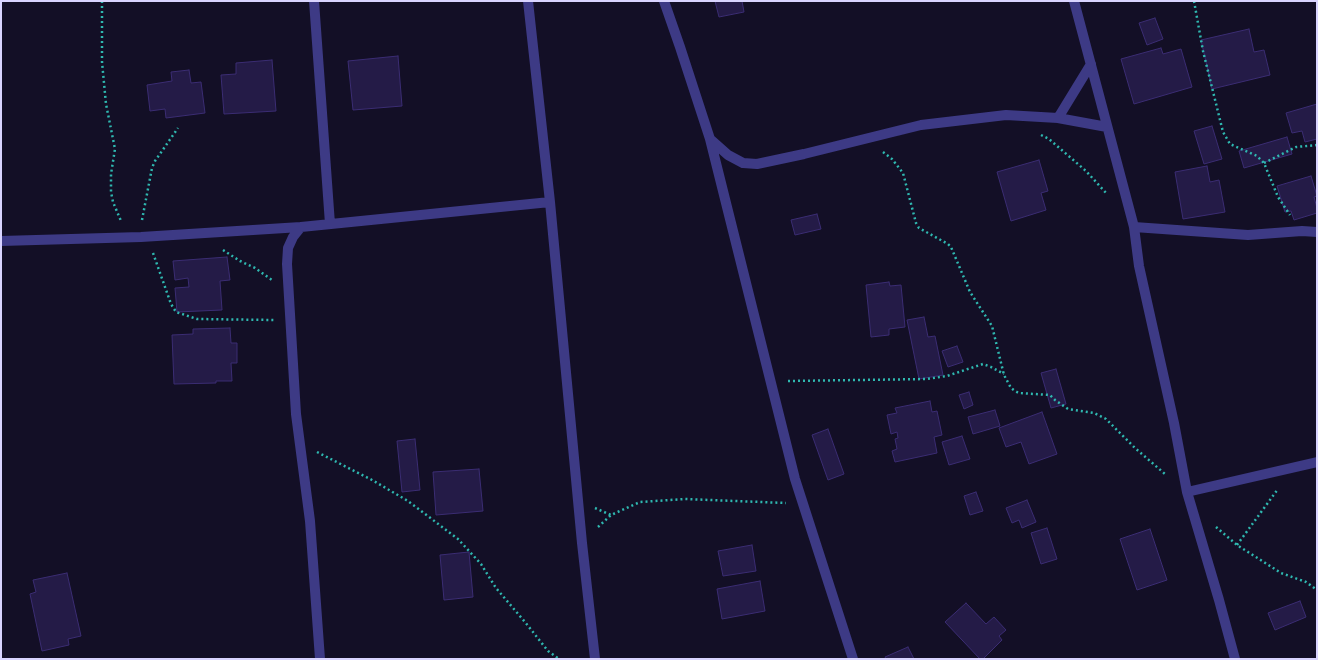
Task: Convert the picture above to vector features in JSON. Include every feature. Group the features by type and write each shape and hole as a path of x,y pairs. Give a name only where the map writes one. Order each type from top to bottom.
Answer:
{"street":[{"path":"314,1 330,224"},
{"path":"528,1 550,202 582,543 595,659"},
{"path":"664,1 710,139 795,479 853,659"},
{"path":"1077,4 1107,127 1134,228 1139,266 1174,423 1186,492 1219,600 1235,659"},
{"path":"1058,118 1091,64"},
{"path":"710,139 728,155 743,163 756,164 804,154 921,125 1006,115 1058,118 1107,127"},
{"path":"1,241 127,237 301,227 550,202"},
{"path":"301,227 293,237 288,248 288,291 296,414 310,521 320,659"},
{"path":"1134,228 1248,235 1302,231 1317,232"},
{"path":"1186,492 1317,462"}],"path":[{"path":"102,1 102,62 106,104 115,149 111,174 111,192 113,202 127,237"},
{"path":"1194,1 1202,51 1223,132 1230,144 1257,156 1264,163 1278,197 1302,231"},
{"path":"178,128 158,156 152,168 148,195 142,218 145,236 171,304 176,312 197,319 290,320"},
{"path":"1037,132 1049,139 1086,171 1117,205 1130,215"},
{"path":"864,139 892,159 903,173 916,223 919,228 951,247 970,292 992,326 1004,375 1011,388 1015,391 1050,395 1068,408 1094,413 1106,419 1135,448 1186,492"},
{"path":"1264,163 1296,147 1317,145"},
{"path":"200,232 240,261 255,268 288,291"},
{"path":"771,381 927,379 947,376 983,364 1004,375"},
{"path":"312,448 329,459 372,480 408,501 458,539 481,564 496,588 548,651 559,659"},
{"path":"1237,545 1293,468"},
{"path":"582,543 611,515 640,502 685,500 803,504"},
{"path":"1210,523 1237,545 1281,573 1306,582 1317,590"}],"building":[{"path":"715,1 742,1 744,12 719,17"},
{"path":"1155,18 1163,39 1147,45 1139,23"},
{"path":"1249,29 1254,52 1264,50 1270,75 1212,89 1201,40"},
{"path":"1161,48 1163,54 1181,49 1192,87 1134,104 1121,59"},
{"path":"398,56 402,106 353,110 348,61"},
{"path":"272,60 276,111 224,114 221,75 236,74 236,63"},
{"path":"189,70 191,83 201,82 205,113 166,118 165,109 150,111 147,85 172,81 171,72"},
{"path":"1317,104 1317,139 1305,142 1302,131 1292,133 1286,113"},
{"path":"1212,126 1222,159 1204,164 1194,131"},
{"path":"1287,137 1292,154 1244,168 1239,151"},
{"path":"1039,160 1048,191 1041,193 1046,210 1011,221 997,172"},
{"path":"1207,166 1210,182 1219,180 1225,212 1183,219 1175,172"},
{"path":"1311,176 1317,196 1314,197 1317,213 1294,220 1291,211 1285,212 1277,186"},
{"path":"817,214 821,229 795,235 791,220"},
{"path":"227,257 230,280 220,281 222,310 177,312 175,288 189,287 188,278 175,280 173,261"},
{"path":"889,282 890,286 901,285 905,327 889,329 889,335 871,337 866,285"},
{"path":"924,317 928,337 935,336 943,375 919,379 907,320"},
{"path":"230,328 231,343 237,343 237,363 231,363 232,381 174,384 172,335 193,334 193,329"},
{"path":"957,346 963,362 948,367 942,351"},
{"path":"1056,369 1066,404 1051,408 1041,373"},
{"path":"969,392 973,405 964,409 959,395"},
{"path":"930,401 932,412 937,411 942,435 934,437 937,453 895,462 892,451 897,449 895,439 898,438 897,432 891,434 887,415 897,413 895,408"},
{"path":"995,410 1000,426 973,434 968,417"},
{"path":"1042,412 1057,454 1029,464 1021,442 1006,447 999,428"},
{"path":"828,429 844,474 828,480 812,435"},
{"path":"962,436 970,459 949,465 942,442"},
{"path":"415,439 420,490 402,492 397,441"},
{"path":"479,469 483,511 436,515 433,472"},
{"path":"976,492 983,511 970,515 964,496"},
{"path":"1027,500 1036,522 1022,528 1019,520 1012,523 1006,508"},
{"path":"1047,528 1057,559 1041,564 1031,533"},
{"path":"1150,529 1167,580 1137,590 1120,539"},
{"path":"752,545 756,571 723,576 718,551"},
{"path":"469,552 473,597 444,600 440,555"},
{"path":"67,573 81,636 68,639 69,645 42,651 30,594 36,592 33,580"},
{"path":"760,581 765,611 722,619 717,589"},
{"path":"1300,601 1306,617 1275,630 1268,613"},
{"path":"966,603 986,624 994,617 1006,630 999,636 1002,640 983,659 980,659 945,622"},
{"path":"908,647 914,659 886,659 885,657"}]}
